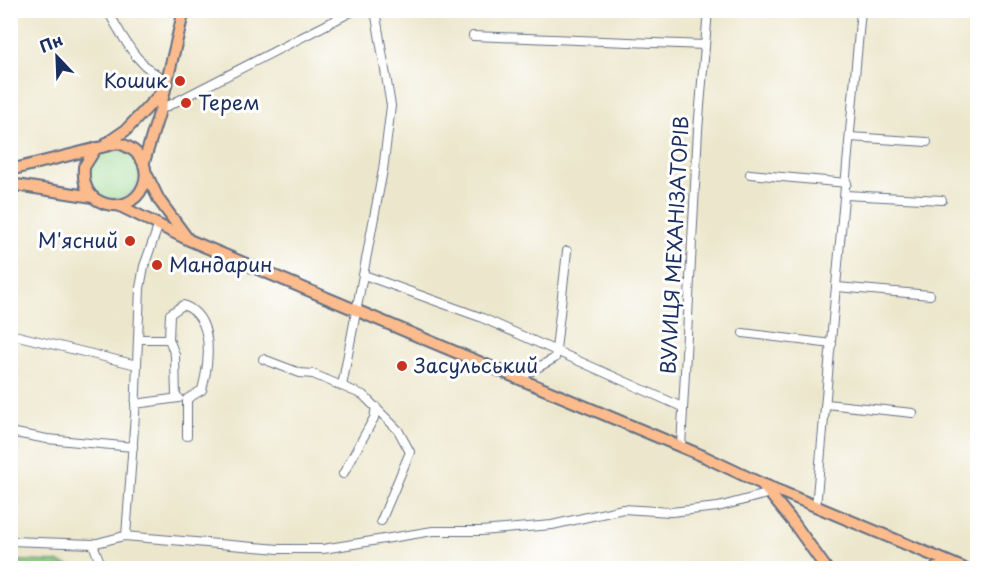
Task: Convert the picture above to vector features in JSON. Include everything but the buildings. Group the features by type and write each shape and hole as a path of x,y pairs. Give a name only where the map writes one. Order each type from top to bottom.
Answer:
{"main road":[{"path":"118,206 130,202 138,195 144,184 145,167 184,10"},
{"path":"93,197 83,178 88,156 141,117 166,84"},
{"path":"10,170 101,146 118,143 128,146 145,167 159,200 189,240"},
{"path":"10,183 93,197 105,204 118,206 158,227 961,567"},
{"path":"762,484 826,568"},
{"path":"936,568 961,567"}],"street":[{"path":"106,10 142,65 166,84"},
{"path":"160,110 355,10"},
{"path":"342,387 383,170 391,106 375,10"},
{"name":"ВУЛИЦЯ МЕХАНІЗАТОРІВ","path":"681,447 708,10"},
{"path":"816,507 861,10"},
{"path":"473,36 705,45"},
{"path":"850,137 927,142"},
{"path":"750,174 847,183"},
{"path":"845,195 942,200"},
{"path":"126,536 144,266 158,227"},
{"path":"517,379 555,358 567,252"},
{"path":"363,275 480,317 682,407"},
{"path":"837,287 930,295"},
{"path":"135,404 176,398 187,399 202,390 210,341 191,307 183,305 170,314 169,339 175,355 176,398"},
{"path":"743,333 832,344"},
{"path":"10,334 137,364"},
{"path":"138,339 169,339"},
{"path":"263,359 300,373 313,374 363,395 398,430 410,452 381,520"},
{"path":"187,399 187,436"},
{"path":"826,404 913,413"},
{"path":"343,474 374,418 376,406"},
{"path":"10,432 47,439 133,447"},
{"path":"10,542 93,544 126,536 279,549 323,549 433,531 481,531 552,525 623,509 671,512 718,507 770,493"},
{"path":"93,544 102,568"}],"green space":[{"path":"109,149 119,149 132,156 139,169 139,179 132,192 119,199 109,199 100,195 93,188 89,179 89,169 93,160 100,153"},
{"path":"19,561 57,562 75,568 15,568"}],"place":[{"name":"Кошик","path":"180,81"},
{"name":"Терем","path":"186,103"},
{"name":"М'ясний","path":"130,241"},
{"name":"Мандарин","path":"157,265"},
{"name":"Засульський","path":"402,366"}]}
